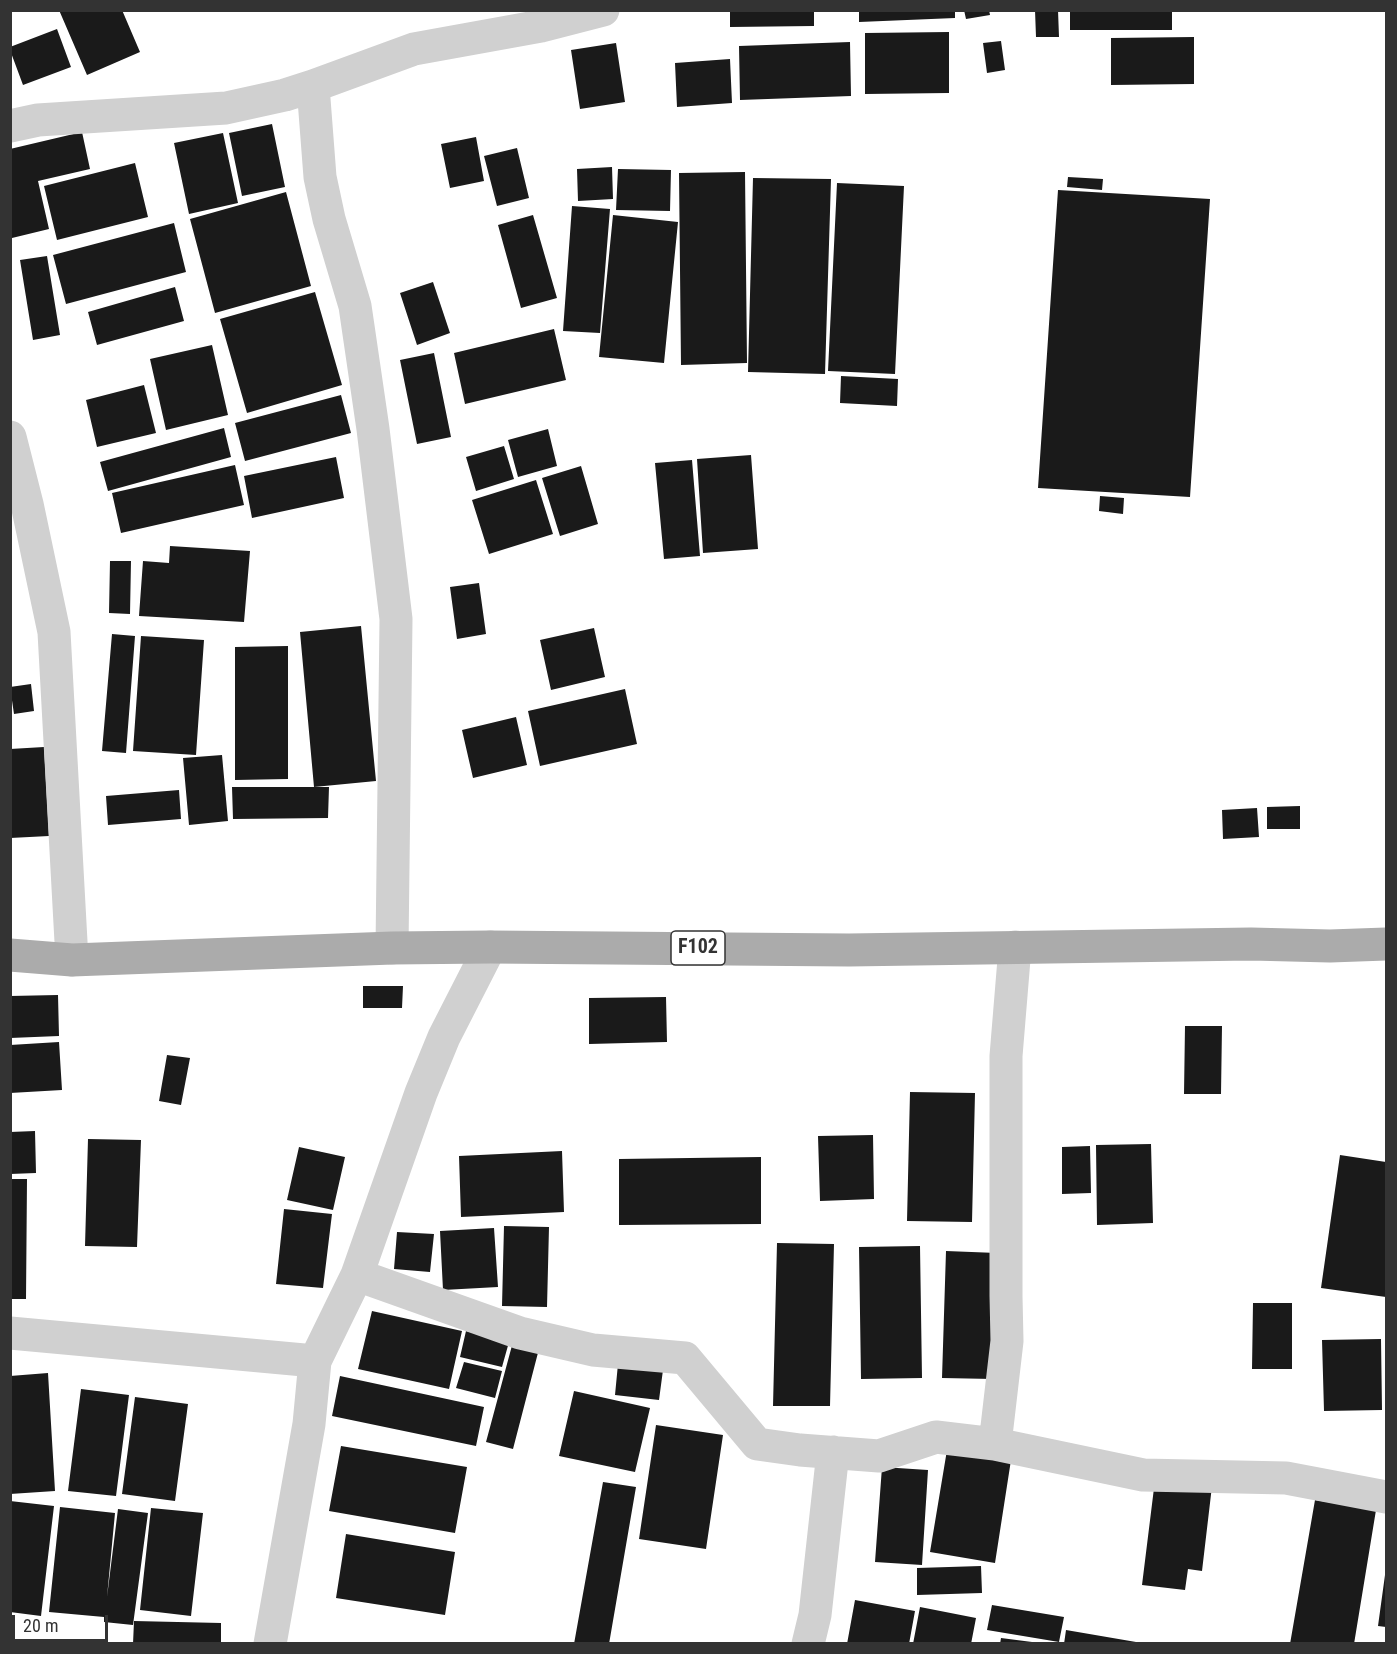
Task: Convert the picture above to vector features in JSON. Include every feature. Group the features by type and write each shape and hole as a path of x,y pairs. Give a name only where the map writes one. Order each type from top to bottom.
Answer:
{"main road":[{"name":"F102","path":"10,955 72,960 392,948 849,950 1386,944"}],"street":[{"path":"10,126 38,120 226,108 285,95 414,49 541,26 603,10"},
{"path":"313,86 320,177 329,219 356,306 396,620 392,948"},
{"path":"10,437 27,504 54,632 72,960"},
{"path":"270,1644 309,1424 315,1361 357,1275 444,1037 490,947"},
{"path":"995,1444 1007,1341 1006,1056 1015,947"},
{"path":"357,1275 520,1333 593,1350 685,1358 757,1444 879,1456 936,1437 995,1444 1143,1474 1286,1478 1386,1497"},
{"path":"10,1333 315,1361"},
{"path":"808,1644 815,1615 833,1452"}],"building":[{"path":"59,10 122,10 140,52 87,75"},
{"path":"730,10 814,10 814,26 730,27"},
{"path":"859,10 955,10 955,18 859,22"},
{"path":"964,10 989,10 990,15 966,19"},
{"path":"1035,10 1058,10 1059,37 1036,37"},
{"path":"1070,10 1172,10 1172,30 1070,30"},
{"path":"57,29 71,67 23,85 10,47"},
{"path":"949,32 949,93 865,94 865,33"},
{"path":"1194,37 1194,84 1111,85 1111,38"},
{"path":"1001,41 1005,70 987,73 983,43"},
{"path":"850,42 851,96 740,100 739,46"},
{"path":"616,43 625,102 580,109 571,50"},
{"path":"730,59 732,103 677,107 675,63"},
{"path":"272,124 285,187 242,196 229,133"},
{"path":"82,132 90,169 38,181 49,229 12,238 10,149"},
{"path":"223,133 238,203 189,214 174,143"},
{"path":"476,137 484,181 450,188 441,144"},
{"path":"517,148 529,198 497,206 484,156"},
{"path":"135,163 148,217 57,240 44,186"},
{"path":"612,167 613,199 578,201 577,169"},
{"path":"618,169 671,170 670,211 616,210"},
{"path":"745,172 747,363 681,365 679,173"},
{"path":"1068,177 1103,179 1102,190 1067,187"},
{"path":"753,178 831,179 825,374 748,372"},
{"path":"837,183 904,186 895,374 828,371"},
{"path":"1058,190 1210,199 1190,497 1038,488"},
{"path":"286,192 311,286 215,313 190,219"},
{"path":"572,206 610,209 600,333 563,331"},
{"path":"533,215 557,298 521,308 498,225"},
{"path":"613,215 678,222 664,363 599,357"},
{"path":"174,223 186,272 66,304 53,255"},
{"path":"47,256 60,335 33,340 20,260"},
{"path":"433,282 450,333 417,345 400,293"},
{"path":"175,287 184,321 97,345 88,312"},
{"path":"315,292 342,385 247,413 220,319"},
{"path":"554,329 566,380 465,404 454,353"},
{"path":"212,345 228,415 166,430 150,359"},
{"path":"434,353 451,437 417,444 400,360"},
{"path":"841,376 898,379 897,406 840,403"},
{"path":"144,385 156,433 97,447 86,400"},
{"path":"341,395 351,433 245,461 235,423"},
{"path":"224,428 231,457 108,491 100,462"},
{"path":"548,429 557,466 518,477 508,440"},
{"path":"504,446 514,479 476,491 466,457"},
{"path":"751,455 758,549 703,553 697,459"},
{"path":"336,457 344,498 252,518 244,476"},
{"path":"692,460 700,556 664,559 655,463"},
{"path":"235,465 244,505 121,533 112,493"},
{"path":"581,466 598,524 560,536 542,478"},
{"path":"536,480 553,534 489,554 472,500"},
{"path":"1100,496 1124,498 1123,514 1099,511"},
{"path":"170,546 250,551 244,622 139,616 143,561 169,563"},
{"path":"110,561 131,561 130,614 109,613"},
{"path":"479,583 486,634 457,639 450,587"},
{"path":"361,626 376,781 314,787 300,632"},
{"path":"594,628 605,677 551,690 540,640"},
{"path":"112,634 135,636 126,753 102,751"},
{"path":"141,636 204,640 196,755 133,751"},
{"path":"288,646 288,779 235,780 235,647"},
{"path":"31,684 34,711 14,714 10,687"},
{"path":"625,689 637,744 540,766 528,711"},
{"path":"516,717 527,765 473,778 462,730"},
{"path":"44,747 49,836 10,838 10,749"},
{"path":"222,755 228,821 189,825 183,758"},
{"path":"232,787 329,787 328,818 233,819"},
{"path":"179,790 181,819 108,825 106,796"},
{"path":"1300,806 1300,829 1267,829 1267,807"},
{"path":"1257,808 1259,837 1223,839 1222,810"},
{"path":"363,986 403,986 402,1008 363,1008"},
{"path":"58,995 59,1036 10,1038 10,996"},
{"path":"666,997 667,1042 589,1044 589,998"},
{"path":"1185,1026 1222,1026 1221,1094 1184,1094"},
{"path":"59,1042 62,1090 10,1093 10,1045"},
{"path":"167,1055 190,1058 181,1105 159,1101"},
{"path":"910,1092 975,1093 972,1222 907,1221"},
{"path":"35,1131 36,1173 10,1174 10,1132"},
{"path":"873,1135 874,1199 820,1201 818,1136"},
{"path":"88,1139 141,1140 137,1247 85,1246"},
{"path":"1151,1144 1153,1223 1097,1225 1096,1145"},
{"path":"1090,1146 1091,1193 1062,1194 1062,1147"},
{"path":"299,1147 345,1157 333,1210 287,1200"},
{"path":"562,1151 564,1212 461,1217 459,1156"},
{"path":"1340,1155 1386,1162 1386,1297 1321,1288"},
{"path":"761,1157 761,1224 619,1225 619,1159"},
{"path":"10,1179 27,1179 26,1299 10,1299"},
{"path":"284,1209 332,1214 323,1288 276,1284"},
{"path":"504,1226 549,1227 547,1307 502,1306"},
{"path":"494,1228 498,1287 443,1290 440,1231"},
{"path":"397,1232 434,1234 430,1272 394,1269"},
{"path":"777,1243 834,1244 830,1406 773,1406"},
{"path":"920,1246 922,1378 861,1379 859,1247"},
{"path":"946,1251 997,1253 993,1379 942,1378"},
{"path":"1253,1303 1292,1303 1292,1369 1252,1369"},
{"path":"372,1311 462,1331 449,1389 358,1369"},
{"path":"466,1331 509,1342 502,1367 460,1357"},
{"path":"514,1338 540,1345 513,1449 486,1442"},
{"path":"1381,1339 1382,1410 1324,1411 1322,1340"},
{"path":"464,1362 502,1371 495,1398 456,1388"},
{"path":"618,1364 663,1370 659,1400 615,1395"},
{"path":"48,1373 55,1491 10,1494 10,1376"},
{"path":"340,1376 484,1407 476,1446 332,1416"},
{"path":"81,1389 129,1395 116,1496 68,1491"},
{"path":"574,1391 650,1408 635,1472 559,1456"},
{"path":"135,1397 188,1404 175,1501 122,1494"},
{"path":"656,1425 723,1435 706,1549 639,1539"},
{"path":"341,1446 467,1467 455,1533 329,1511"},
{"path":"947,1450 1011,1460 995,1563 930,1552"},
{"path":"882,1467 928,1470 922,1565 875,1562"},
{"path":"1155,1480 1212,1486 1202,1571 1188,1569 1185,1590 1142,1585"},
{"path":"603,1482 636,1487 609,1644 574,1644"},
{"path":"1315,1500 1376,1510 1354,1644 1290,1644"},
{"path":"10,1501 54,1506 41,1616 10,1612"},
{"path":"60,1507 115,1513 107,1597 118,1509 148,1513 133,1625 104,1622 104,1617 49,1612"},
{"path":"151,1508 203,1513 191,1616 140,1610"},
{"path":"346,1534 455,1552 445,1615 336,1598"},
{"path":"981,1566 982,1593 917,1595 917,1568"},
{"path":"1386,1575 1386,1627 1378,1626"},
{"path":"855,1600 915,1611 909,1644 847,1644"},
{"path":"992,1605 1064,1617 1059,1642 987,1630"},
{"path":"920,1607 976,1618 971,1644 913,1644"},
{"path":"134,1621 221,1623 221,1644 133,1644"},
{"path":"1066,1630 1136,1642 1136,1644 1064,1644"},
{"path":"1001,1638 1032,1642 1032,1644 1000,1644"}]}
